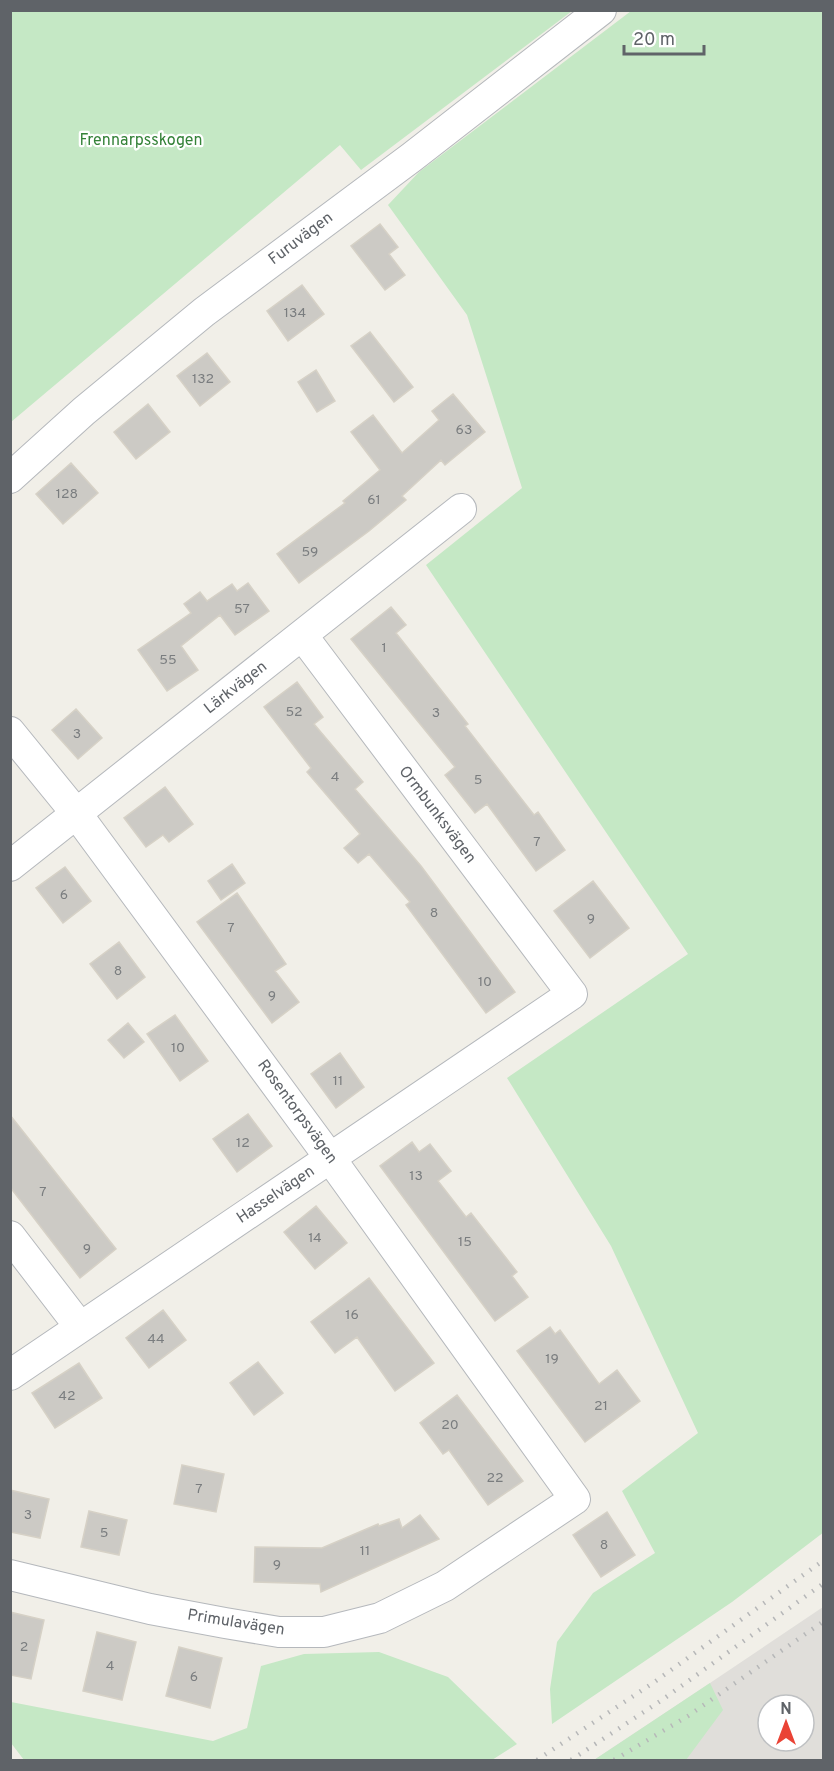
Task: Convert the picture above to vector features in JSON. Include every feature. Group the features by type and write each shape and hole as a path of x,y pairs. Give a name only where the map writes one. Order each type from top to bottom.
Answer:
{"street":[{"name":"Furuvägen","path":"10,478 84,411 204,312 601,10"},
{"name":"Lärkvägen","path":"10,866 461,509"},
{"name":"Ormbunksvägen","path":"302,635 572,994"},
{"name":"Rosentorpsvägen","path":"10,732 76,813 330,1158 575,1499"},
{"name":"Hasselvägen","path":"10,1375 572,994"},
{"path":"10,1236 80,1327"},
{"name":"Primulavägen","path":"10,1575 150,1609 225,1623 279,1632 324,1632 380,1618 445,1586 575,1499"}],"shaded area":[{"path":"823,1607 823,1760 594,1760"}],"green space":[{"name":"Frennarpsskogen","path":"11,10 572,11 361,170 340,145 11,422"},
{"path":"631,11 823,11 824,1532 732,1602 552,1724 550,1689 557,1642 593,1593 655,1553 622,1491 698,1433 611,1246 507,1078 688,954 426,565 522,488 467,315 388,205 419,172"},
{"path":"379,1652 448,1677 517,1744 492,1760 24,1760 11,1743 11,1702 213,1741 247,1728 261,1666 304,1654"},
{"path":"710,1683 723,1710 686,1760 594,1760"}],"building":[{"path":"380,224 398,247 389,254 405,275 385,290 351,246"},
{"path":"302,285 324,314 288,341 267,311"},
{"path":"370,332 413,387 394,402 351,346"},
{"path":"207,353 230,382 200,406 177,376"},
{"path":"316,370 335,401 317,412 298,382"},
{"path":"453,394 485,432 445,465 441,460 402,496 406,500 369,531 299,583 277,554 345,503 343,501 380,470 351,432 373,415 402,453 439,420 432,411"},
{"path":"148,404 170,432 136,459 114,432"},
{"path":"71,463 98,493 63,524 36,494"},
{"path":"248,583 269,611 235,635 220,615 181,646 198,670 167,691 138,650 191,613 184,604 200,592 207,601 232,584 237,591"},
{"path":"391,607 406,625 396,633 468,724 465,726 534,815 538,812 565,850 536,871 487,804 475,813 445,775 455,767 351,639"},
{"path":"297,682 323,717 314,724 363,782 355,789 421,866 515,992 486,1013 406,905 410,902 369,854 358,863 344,848 360,834 307,772 311,768 264,707"},
{"path":"76,709 102,738 78,759 52,730"},
{"path":"165,787 193,824 169,842 163,835 146,847 124,818"},
{"path":"232,864 245,883 221,900 208,881"},
{"path":"65,867 91,901 63,923 36,888"},
{"path":"593,881 629,928 590,958 554,911"},
{"path":"237,893 286,964 275,971 299,1002 272,1023 197,922"},
{"path":"119,942 145,977 117,999 90,964"},
{"path":"175,1015 208,1061 180,1081 147,1034"},
{"path":"128,1023 144,1042 124,1058 108,1040"},
{"path":"340,1053 364,1087 336,1108 311,1074"},
{"path":"248,1114 272,1146 237,1172 213,1139"},
{"path":"10,1115 116,1249 80,1278 10,1187"},
{"path":"412,1142 419,1152 430,1144 451,1171 438,1181 466,1217 471,1213 517,1272 512,1276 528,1297 495,1321 380,1166"},
{"path":"316,1206 347,1243 315,1269 284,1232"},
{"path":"369,1278 434,1363 395,1391 357,1337 335,1353 311,1322"},
{"path":"163,1310 186,1340 149,1368 126,1338"},
{"path":"550,1327 555,1334 560,1330 599,1384 617,1370 640,1401 585,1442 517,1351"},
{"path":"258,1362 283,1393 254,1415 230,1383"},
{"path":"79,1363 102,1398 55,1428 32,1393"},
{"path":"457,1395 523,1481 488,1505 449,1450 443,1454 420,1423"},
{"path":"182,1465 224,1474 216,1512 174,1504"},
{"path":"10,1490 49,1499 40,1538 10,1532"},
{"path":"89,1511 127,1520 119,1555 81,1547"},
{"path":"607,1512 635,1555 601,1577 573,1535"},
{"path":"420,1515 439,1539 321,1592 320,1584 254,1582 255,1547 322,1548 378,1524 379,1526 399,1519 402,1528"},
{"path":"10,1612 44,1620 31,1679 10,1675"},
{"path":"97,1632 136,1642 122,1700 83,1691"},
{"path":"179,1647 222,1658 210,1708 166,1696"}],"railway":[{"path":"537,1760 653,1683 824,1560"},
{"path":"571,1760 662,1700 824,1583"},
{"path":"614,1760 688,1716 824,1621"}]}
